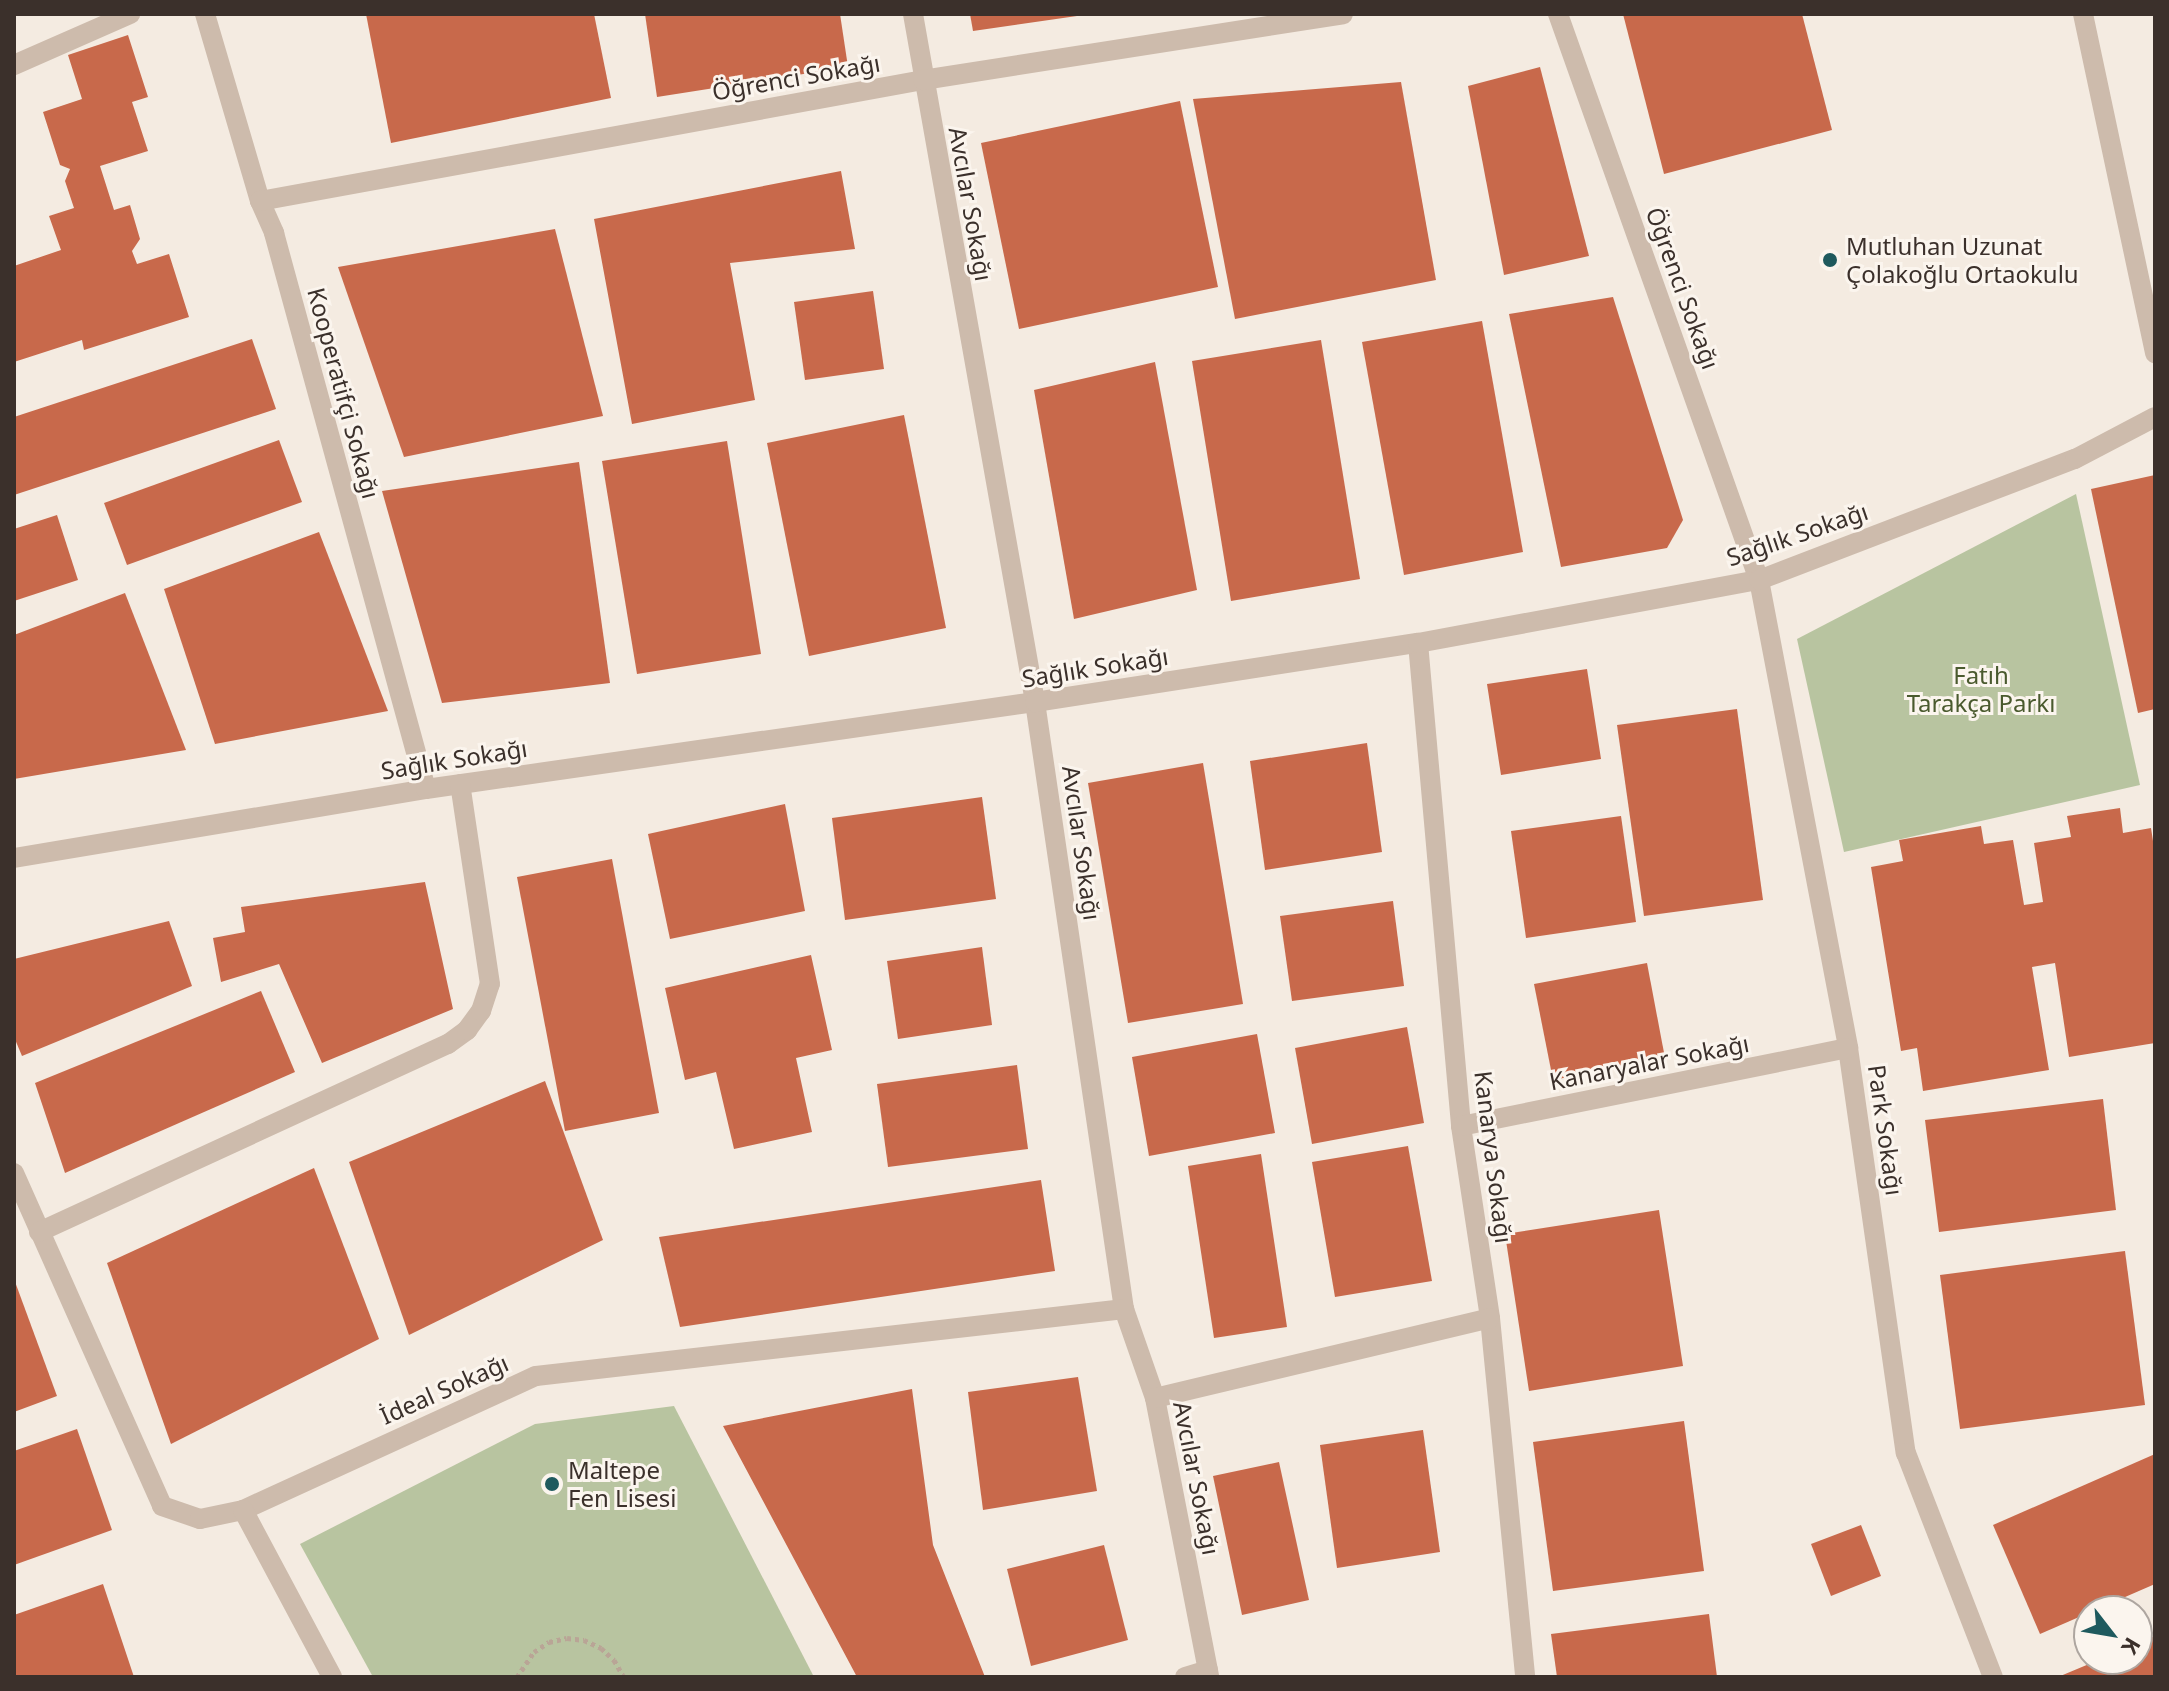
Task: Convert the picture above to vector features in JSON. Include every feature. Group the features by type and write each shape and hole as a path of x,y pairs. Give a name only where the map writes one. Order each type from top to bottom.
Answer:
{"street":[{"path":"14,65 130,14"},
{"name":"Kooperatifçi Sokağı","path":"205,14 260,201 274,233 426,789"},
{"name":"Avcılar Sokağı","path":"913,14 1035,702 1124,1309 1155,1398 1208,1673"},
{"name":"Öğrenci Sokağı","path":"260,201 923,80 1343,14"},
{"name":"Öğrenci Sokağı","path":"1558,14 1759,580"},
{"path":"2083,14 2155,353"},
{"name":"Sağlık Sokağı","path":"14,858 426,789 1035,702 1418,643 1759,580 2075,459 2155,417"},
{"name":"Park Sokağı","path":"1759,580 1848,1048 1906,1453 1993,1677"},
{"name":"Kanarya Sokağı","path":"1418,643 1461,1126 1490,1318 1525,1677"},
{"path":"39,1232 448,1044 467,1030 481,1011 490,984 460,784"},
{"name":"Kanaryalar Sokağı","path":"1461,1126 1848,1048"},
{"name":"İdeal Sokağı","path":"14,1173 162,1506 200,1519 243,1510 536,1376 1124,1309"},
{"path":"1155,1398 1490,1318"},
{"path":"243,1510 332,1677"},
{"path":"1185,1677 1208,1673"}],"path":[{"path":"517,1677 534,1652 549,1642 567,1638 601,1648 614,1660 624,1677"}],"green space":[{"name":"Fatıh Tarakça Parkı","path":"2076,494 2140,785 1844,852 1797,639"},
{"name":"Maltepe Fen Lisesi","path":"674,1406 814,1677 373,1677 300,1544 535,1424"}],"building":[{"path":"366,14 594,14 611,98 391,143"},
{"path":"645,14 840,14 848,67 657,97"},
{"path":"970,14 1077,14 1077,16 973,31"},
{"path":"1623,14 1802,14 1832,130 1664,174"},
{"path":"128,35 148,97 132,102 148,151 100,166 114,210 130,205 140,239 132,251 137,264 169,254 189,317 84,350 82,340 14,362 14,266 61,250 49,216 74,208 65,181 70,169 60,165 43,112 82,99 68,55"},
{"path":"1540,67 1589,256 1504,275 1468,86"},
{"path":"1401,82 1436,280 1235,319 1193,99"},
{"path":"1180,101 1218,287 1019,329 981,143"},
{"path":"841,171 855,249 730,263 755,400 632,424 594,219"},
{"path":"555,229 603,416 404,457 338,267"},
{"path":"873,291 884,369 805,380 794,302"},
{"path":"1613,297 1683,520 1667,548 1561,567 1509,314"},
{"path":"1482,321 1523,552 1404,575 1362,342"},
{"path":"252,339 276,409 14,495 14,417"},
{"path":"1321,340 1360,579 1231,601 1192,361"},
{"path":"1155,362 1197,590 1074,619 1034,390"},
{"path":"904,415 946,628 809,656 767,443"},
{"path":"279,440 302,502 127,565 104,503"},
{"path":"727,441 761,654 637,674 602,461"},
{"path":"579,462 610,683 442,703 382,491"},
{"path":"2155,475 2155,709 2138,713 2091,489"},
{"path":"57,515 78,580 14,601 14,529"},
{"path":"319,532 388,711 215,744 164,589"},
{"path":"125,593 186,750 14,779 14,635"},
{"path":"1587,669 1601,759 1501,775 1487,684"},
{"path":"1737,709 1763,900 1644,916 1617,725"},
{"path":"1367,743 1382,852 1265,870 1250,761"},
{"path":"1203,763 1243,1004 1128,1023 1088,783"},
{"path":"982,797 996,899 845,920 832,818"},
{"path":"785,804 805,911 670,939 648,834"},
{"path":"2120,808 2123,833 2151,828 2155,854 2155,1043 2069,1057 2055,963 2032,967 2049,1070 1923,1091 1917,1048 1901,1051 1871,867 1903,861 1899,840 1981,826 1984,844 2013,840 2024,905 2043,902 2034,843 2071,837 2067,816"},
{"path":"1621,816 1636,922 1526,938 1511,831"},
{"path":"612,859 659,1113 565,1131 517,877"},
{"path":"425,882 453,1009 322,1063 279,964 221,982 213,938 245,932 241,907"},
{"path":"1393,901 1404,986 1292,1001 1280,916"},
{"path":"169,921 192,986 22,1056 14,1037 14,959"},
{"path":"982,947 992,1025 898,1039 887,961"},
{"path":"811,955 832,1050 796,1058 812,1132 734,1149 716,1072 685,1080 665,988"},
{"path":"1647,963 1665,1058 1553,1080 1534,984"},
{"path":"261,991 295,1072 65,1173 35,1083"},
{"path":"1407,1027 1424,1123 1312,1144 1295,1048"},
{"path":"1257,1034 1275,1133 1149,1156 1132,1057"},
{"path":"1017,1065 1028,1149 888,1167 877,1084"},
{"path":"545,1081 603,1240 409,1335 349,1162"},
{"path":"2103,1099 2116,1210 1939,1232 1925,1120"},
{"path":"1408,1146 1432,1281 1335,1297 1312,1162"},
{"path":"1261,1154 1287,1327 1214,1338 1188,1166"},
{"path":"314,1168 379,1339 171,1444 107,1263"},
{"path":"1041,1180 1055,1271 680,1327 659,1237"},
{"path":"1659,1210 1683,1366 1529,1391 1505,1234"},
{"path":"2125,1251 2145,1405 1960,1429 1940,1275"},
{"path":"14,1279 57,1396 14,1412"},
{"path":"1078,1377 1097,1491 983,1510 968,1392"},
{"path":"912,1389 933,1545 985,1677 857,1677 723,1426"},
{"path":"1684,1421 1704,1571 1553,1591 1533,1442"},
{"path":"77,1429 112,1530 14,1565 14,1451"},
{"path":"1423,1430 1440,1552 1337,1568 1320,1445"},
{"path":"2155,1454 2155,1584 2130,1595 2073,1595 2073,1620 2040,1634 1993,1525"},
{"path":"1279,1462 1309,1600 1242,1615 1213,1476"},
{"path":"1861,1525 1881,1576 1831,1596 1811,1544"},
{"path":"1104,1545 1128,1640 1031,1666 1007,1569"},
{"path":"103,1584 134,1677 14,1677 14,1615"},
{"path":"1709,1614 1717,1677 1557,1677 1551,1634"},
{"path":"2153,1637 2155,1677 2058,1677 2073,1671 2073,1675 2153,1675"}],"place":[{"name":"Mutluhan Uzunat Çolakoğlu Ortaokulu","path":"1830,260"},
{"name":"Maltepe Fen Lisesi","path":"552,1484"}]}
